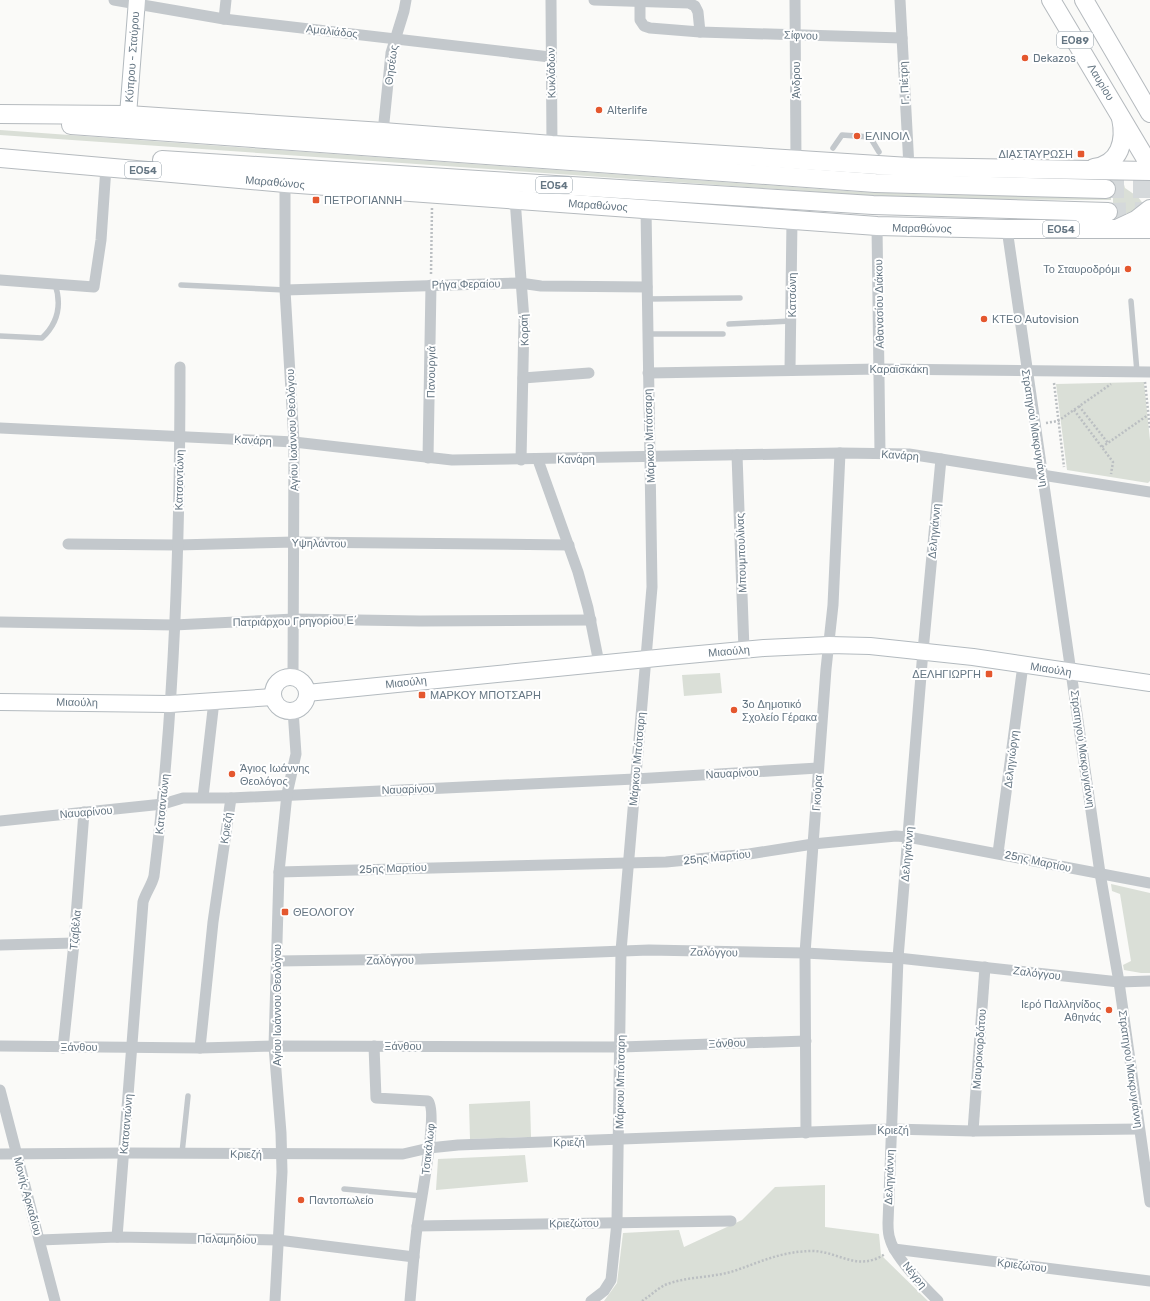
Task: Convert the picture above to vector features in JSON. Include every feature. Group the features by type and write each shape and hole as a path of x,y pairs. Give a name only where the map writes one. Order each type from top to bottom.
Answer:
{"main road":[{"name":"Λαυρίου","path":"1051,0 1150,166"},
{"name":"ΕΟ89","path":"1084,0 1150,113"},
{"path":"0,114 128,115 552,145 909,167 1150,170"},
{"path":"1086,169 1108,164 1118,154 1123,136 1121,117"},
{"name":"ΕΟ54","path":"0,120 875,184 1106,189"},
{"name":"Μαραθώνος","path":"0,150 873,205 1108,212"},
{"name":"Μαραθώνος","path":"0,158 285,183 877,226 1006,229 1150,229"},
{"path":"1116,229 1136,220 1150,209"}],"street":[{"name":"Αμαλιάδος","path":"114,0 137,2 224,19 550,57"},
{"path":"224,19 226,0"},
{"name":"Θησέως","path":"383,132 391,53 404,12 406,0"},
{"name":"Κυκλάδων","path":"551,0 550,57 552,145"},
{"path":"594,0 689,3 695,6 698,12 700,32"},
{"name":"Άνδρου","path":"795,0 796,160"},
{"name":"Γ. Πιέτρη","path":"900,0 909,167"},
{"name":"Κύπρου - Σταύρου","path":"128,115 137,2"},
{"name":"Σίφνου","path":"640,2 640,20 644,26 700,32 902,38"},
{"path":"0,280 94,287 101,240 106,167"},
{"name":"Αγίου Ιωάννου Θεολόγου","path":"285,183 285,290 294,442 293,677"},
{"name":"Κοραή","path":"515,199 520,283 524,320 521,460"},
{"name":"Μάρκου Μπότσαρη","path":"591,1301 604,1291 611,1280 617,1222 621,951 629,863 634,779 652,586 646,209"},
{"name":"Κατσώνη","path":"790,370 792,321 792,220"},
{"name":"Αθανασίου Διάκου","path":"877,226 880,453"},
{"name":"Στρατηγού Μακρυγιάννη","path":"1006,229 1066,640 1072,672 1100,874 1119,982 1150,1202"},
{"name":"Ρήγα Φεραίου","path":"285,290 520,283 541,286 647,287"},
{"name":"Πανουργιά","path":"428,458 431,285"},
{"name":"Κατσαντώνη","path":"117,1237 143,902 146,892 152,884 154,876 163,804 174,624 180,436 180,367"},
{"name":"Καραϊσκάκη","path":"648,373 880,369 1144,372"},
{"path":"523,378 589,372"},
{"name":"Κανάρη","path":"0,428 294,442 428,458 538,460 840,453 910,454 1150,492"},
{"name":"Γκούρα","path":"806,1132 806,954 818,768 829,646 840,453"},
{"name":"Μπουμπουλίνας","path":"737,455 744,650"},
{"name":"Δεληγιάννη","path":"894,1249 890,1239 888,1223 898,958 923,651 941,459"},
{"path":"538,460 569,545 591,620 599,663"},
{"name":"Υψηλάντου","path":"68,544 177,545 294,542 569,545"},
{"name":"Πατριάρχου Γρηγορίου Ε΄","path":"0,622 174,624 294,619 420,621 591,620"},
{"name":"Μιαούλη","path":"307,693 599,663 744,650 829,646 870,646 923,651 1150,683"},
{"name":"Δεληγιώργη","path":"998,853 1023,665"},
{"path":"293,677 304,684 307,693 303,705 294,710 283,709 278,706 273,697 273,690 279,680 293,677"},
{"name":"Μιαούλη","path":"0,702 170,704 273,697"},
{"path":"203,797 214,701"},
{"name":"Αγίου Ιωάννου Θεολόγου","path":"275,1301 281,1155 274,1046 279,872 287,794 296,754 294,710"},
{"name":"Ναυαρίνου","path":"0,821 163,804 183,798 230,798 287,794 634,779 818,768"},
{"name":"Κριεζή","path":"200,1048 213,922 230,798"},
{"name":"Τζαβέλα","path":"63,1048 74,943 84,812"},
{"name":"25ης Μαρτίου","path":"279,872 666,862 749,854 813,844 908,837 1150,883"},
{"path":"0,945 74,943"},
{"name":"Ζαλόγγου","path":"277,961 429,959 621,951 806,954 898,958 1119,982 1150,981"},
{"name":"Μαυροκορδάτου","path":"973,1131 985,967"},
{"name":"Ξάνθου","path":"0,1046 63,1048 200,1048 274,1046 620,1047 806,1040"},
{"name":"Τσακάλωφ","path":"374,1046 376,1098 428,1101 431,1104 429,1148 423,1196 417,1226 410,1301"},
{"name":"Μονής Αρκαδίου","path":"0,1090 55,1301"},
{"name":"Κριεζή","path":"0,1154 403,1154 429,1148 458,1145 891,1129 973,1131 1139,1129"},
{"name":"Κριεζώτου","path":"417,1226 732,1221"},
{"name":"Παλαμηδίου","path":"40,1240 117,1237 278,1240 414,1257"},
{"name":"Κριεζώτου","path":"894,1249 1150,1281"},
{"name":"Νέγρη","path":"894,1249 921,1284 938,1301"}],"lane":[{"path":"834,148 842,135 870,138 878,152"},
{"path":"0,336 42,338 49,332 58,311 59,298 55,284"},
{"path":"181,285 285,290"},
{"path":"647,299 740,298"},
{"path":"1131,301 1144,372"},
{"path":"728,324 792,321"},
{"path":"648,334 723,334"},
{"path":"182,1153 188,1096"},
{"path":"344,1189 423,1196"}],"path":[{"path":"431,285 432,193"},
{"path":"1053,371 1064,471"},
{"path":"1034,425 1058,421 1112,383 1113,372"},
{"path":"1144,372 1150,430"},
{"path":"1079,406 1108,443"},
{"path":"1074,410 1113,462 1109,486"},
{"path":"1102,448 1148,415"},
{"path":"642,1301 664,1286 734,1271 766,1258 815,1251 840,1258 865,1261 879,1258 894,1249"}],"shaded area":[{"path":"0,130 861,192 942,195 1111,196 1111,200 942,199 861,195 0,135"},
{"path":"1113,181 1123,181 1125,188 1138,197 1144,205 1130,213 1113,215"},
{"path":"1144,382 1150,440 1150,481 1148,483 1067,470 1056,384"},
{"path":"720,673 722,693 684,696 682,675"},
{"path":"1111,884 1150,893 1150,973 1124,970 1123,965 1131,961 1120,894 1112,891"},
{"path":"530,1101 531,1137 470,1139 469,1104"},
{"path":"525,1155 528,1182 436,1190 438,1159"},
{"path":"825,1185 825,1227 879,1234 881,1255 928,1301 604,1301 617,1283 623,1233 679,1230 684,1247 742,1220 775,1187"}],"tunnel":[{"path":"1106,189 1150,189"},
{"path":"1108,212 1150,211"}],"place":[{"name":"Dekazos","path":"1025,58"},
{"name":"Alterlife","path":"599,110"},
{"name":"ΕΛΙΝΟΙΛ","path":"857,136"},
{"name":"ΔΙΑΣΤΑΥΡΩΣΗ","path":"1081,154"},
{"name":"ΠΕΤΡΟΓΙΑΝΝΗ","path":"316,200"},
{"name":"Το Σταυροδρόμι","path":"1128,269"},
{"name":"ΚΤΕΟ Autovision","path":"984,319"},
{"name":"ΔΕΛΗΓΙΩΡΓΗ","path":"989,674"},
{"name":"ΜΑΡΚΟΥ ΜΠΟΤΣΑΡΗ","path":"422,695"},
{"name":"3ο Δημοτικό Σχολείο Γέρακα","path":"734,710"},
{"name":"Άγιος Ιωάννης Θεολόγος","path":"232,774"},
{"name":"ΘΕΟΛΟΓΟΥ","path":"285,912"},
{"name":"Ιερό Παλληνίδος Αθηνάς","path":"1109,1010"},
{"name":"Παντοπωλείο","path":"301,1200"}]}
